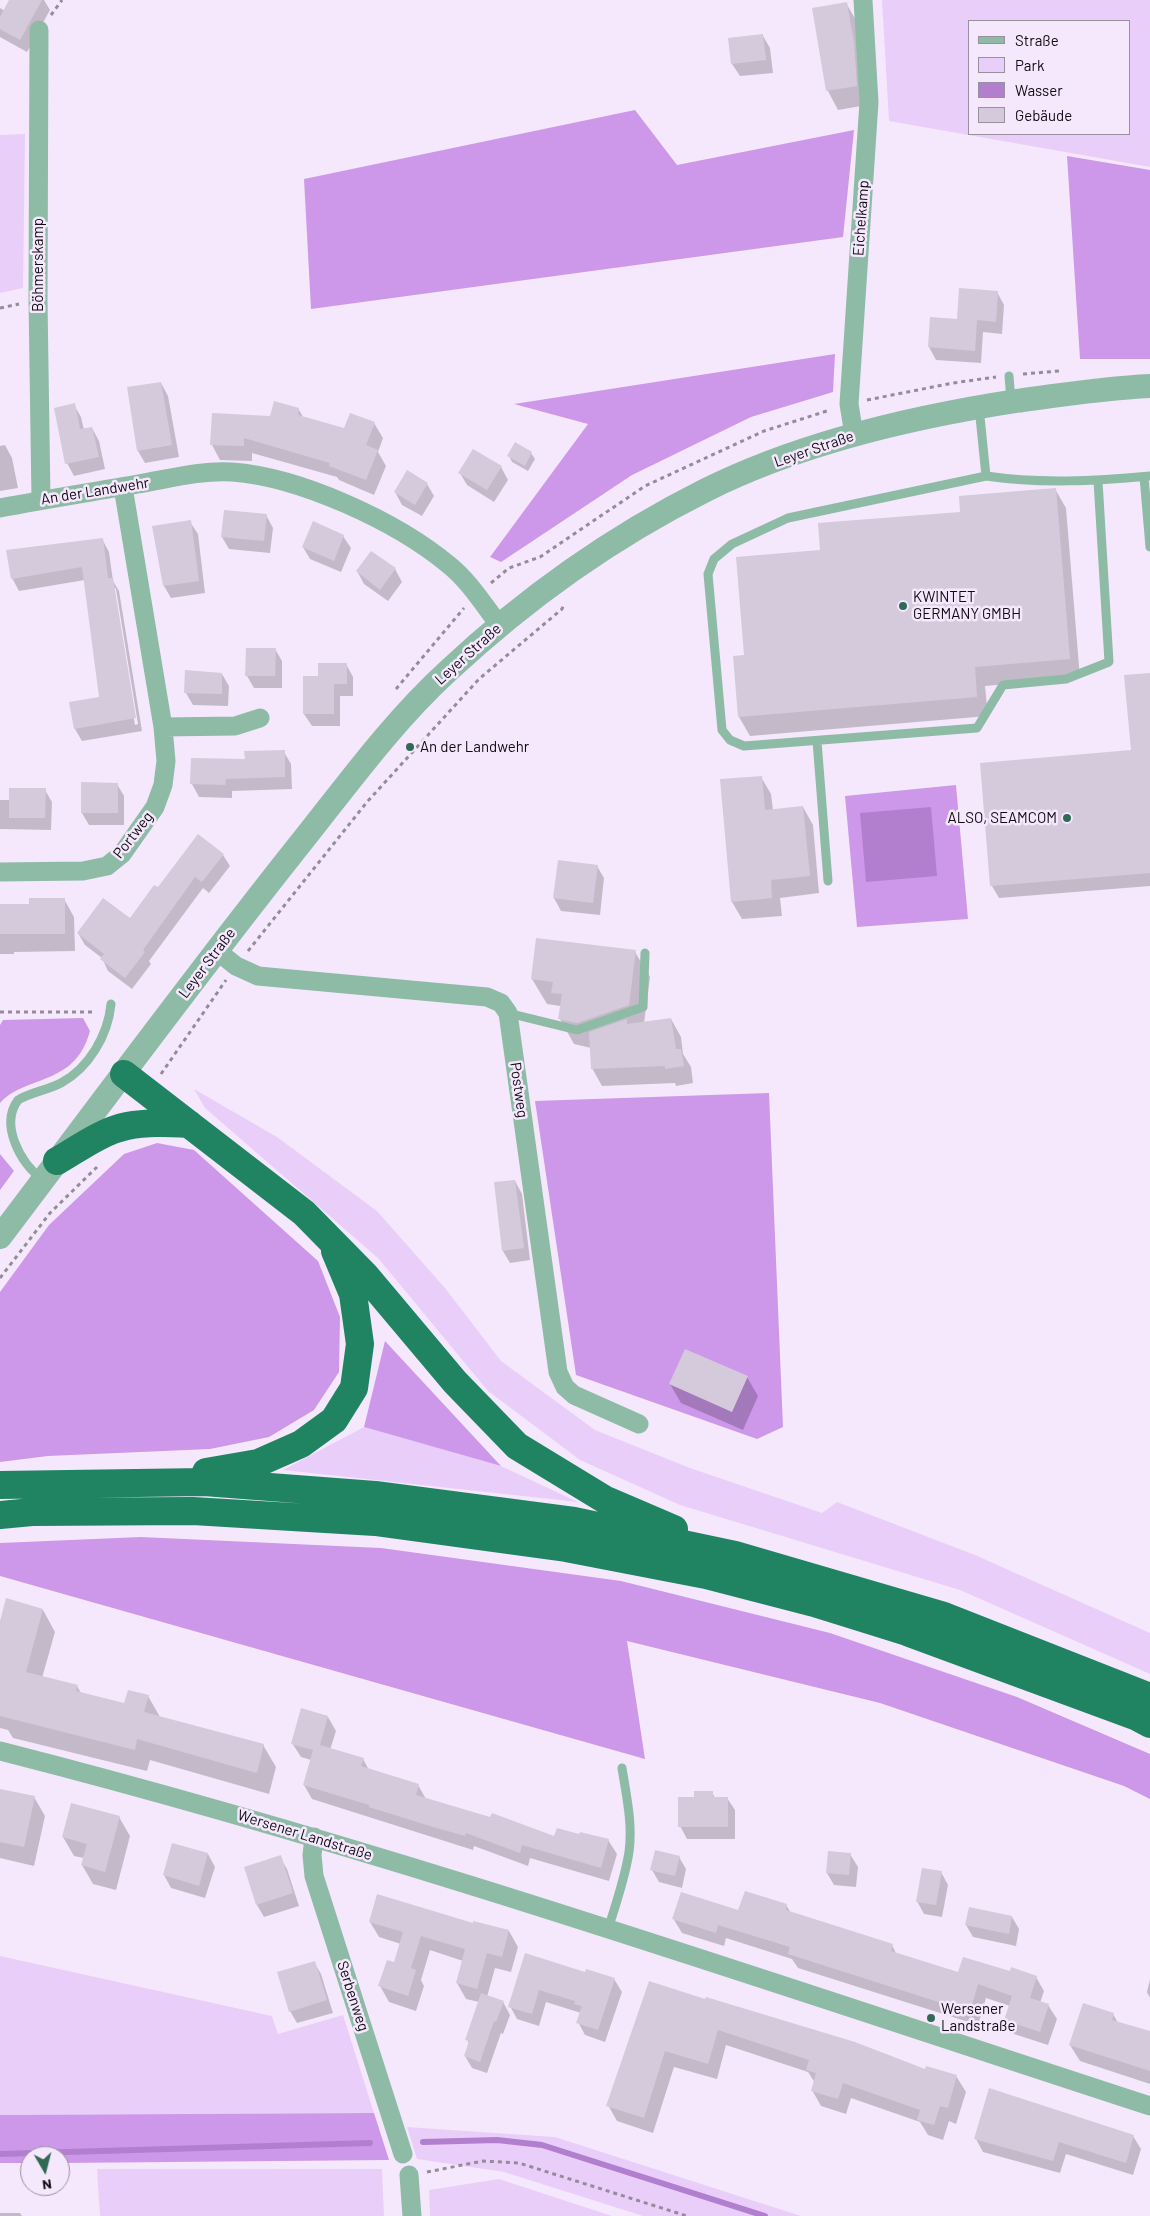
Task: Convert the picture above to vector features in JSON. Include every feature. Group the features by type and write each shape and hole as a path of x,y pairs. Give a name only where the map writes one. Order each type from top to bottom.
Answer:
{"highway":[{"path":"124,1074 304,1213 365,1275 455,1382 517,1446 604,1499 736,1555"},
{"path":"50,1170 99,1137 125,1126 157,1123 189,1124"},
{"path":"140,1482 258,1463 301,1444 334,1420 354,1388 360,1344 353,1294 331,1242"},
{"path":"0,1485 204,1482 375,1495 574,1521 736,1555 944,1616 1150,1697"},
{"path":"0,1515 32,1512 203,1511 375,1522 566,1548 706,1575 814,1603 907,1632 1030,1676 1150,1724"}],"street":[{"name":"Eichelkamp","path":"854,435 849,404 869,102 863,0"},
{"name":"Böhmerskamp","path":"40,30 38,300 41,500"},
{"name":"Leyer Straße","path":"0,1237 216,950 393,728 446,672 555,582 617,540 707,490 788,456 910,420 1062,394 1150,386"},
{"name":"An der Landwehr","path":"0,508 194,474 230,472 269,477 302,486 377,519 450,565 477,595 500,626"},
{"name":"Portweg","path":"0,872 83,872 107,866 122,854 155,807 163,785 166,760 163,727 122,487"},
{"path":"163,727 235,726 260,718"},
{"path":"216,950 236,966 258,976 487,997 501,1003 508,1013"},
{"name":"Postweg","path":"508,1013 558,1372 565,1387 574,1396 640,1424"},
{"name":"Wersener Landstraße","path":"0,1751 148,1789 314,1837 608,1930 1150,2106"},
{"name":"Serbenweg","path":"314,1837 312,1856 314,1876 403,2154"},
{"path":"409,2175 412,2216"}],"lane":[{"path":"1009,376 1011,402"},
{"path":"979,407 986,476"},
{"path":"1098,480 1109,662 1066,679 1003,685 977,728 744,746 730,740 722,730 708,574 714,559 732,544 788,518 986,476 1069,482 1147,476 1150,547"},
{"path":"817,741 828,880"},
{"path":"508,1013 578,1030 642,1007 645,952"},
{"path":"0,1121 6,1109 18,1099 62,1082 80,1068 95,1051 106,1030 111,1008"},
{"path":"2,1135 8,1148 26,1167 50,1170"},
{"path":"608,1930 629,1851 628,1809 622,1768"}],"path":[{"path":"148,1092 236,966 367,802 479,679 562,609 565,600"},
{"path":"0,1012 111,1008"},
{"path":"0,1278 50,1213 99,1164"},
{"path":"409,2175 483,2161 519,2163 687,2216"}],"green space":[{"path":"882,0 1150,0 1150,167 968,135 1130,135 1130,20 968,20 968,135 889,121"},
{"path":"25,134 23,288 0,293 0,135"},
{"path":"194,1089 277,1137 377,1211 445,1288 501,1361 595,1430 690,1468 822,1513 837,1502 975,1555 1150,1633 1150,1674 960,1590 680,1505 580,1460 488,1391 378,1258 205,1108"},
{"path":"364,1427 501,1466 578,1502 283,1470"},
{"path":"0,1956 272,2016 278,2034 343,2015 374,2113 0,2115"},
{"path":"407,2127 555,2137 801,2216 643,2216 504,2172 417,2159"},
{"path":"97,2169 382,2169 384,2216 100,2216"},
{"path":"499,2179 612,2216 430,2216 429,2190"}],"shaded area":[{"path":"635,110 677,165 854,130 843,237 311,309 304,179"},
{"path":"1067,156 1150,170 1150,359 1080,359"},
{"path":"835,354 833,392 751,417 632,475 501,562 490,557 588,424 514,404"},
{"path":"956,785 968,919 857,927 845,796"},
{"path":"83,1018 90,1031 81,1053 75,1060 60,1072 13,1092 0,1103 0,1025 3,1020"},
{"path":"769,1093 783,1427 757,1439 576,1375 535,1101"},
{"path":"157,1143 194,1150 318,1261 340,1317 339,1372 314,1410 269,1437 210,1449 48,1456 0,1462 0,1292 49,1225 124,1154"},
{"path":"0,1154 14,1171 0,1190"},
{"path":"385,1341 501,1466 364,1427"},
{"path":"141,1537 381,1548 621,1581 830,1633 1017,1697 1150,1754 1150,1799 1124,1786 880,1703 627,1641 645,1759 0,1576 0,1543"},
{"path":"374,2113 389,2160 70,2163 70,2146 20,2146 20,2163 0,2163 0,2115"}],"water":[{"path":"931,807 937,876 866,882 860,813"}],"building":[{"path":"9,0 42,0 20,40 0,29 0,17"},
{"path":"847,2 854,43 857,86 826,91 812,8"},
{"path":"763,34 766,60 731,64 728,38"},
{"path":"959,288 998,291 996,322 977,320 975,351 928,347 930,317 957,319"},
{"path":"161,382 172,445 137,451 127,387"},
{"path":"274,401 299,408 298,415 344,428 350,413 375,422 366,445 378,450 366,480 329,466 330,463 244,438 244,446 210,445 212,413 270,416"},
{"path":"75,403 80,429 92,427 99,457 65,464 54,408"},
{"path":"515,442 532,452 525,466 507,456"},
{"path":"473,449 502,466 487,490 458,473"},
{"path":"407,470 428,483 415,505 394,492"},
{"name":"KWINTET GERMANY GMBH","path":"1056,488 1070,659 975,667 977,697 738,717 733,656 744,655 736,557 820,550 818,523 960,512 959,496"},
{"path":"224,510 267,514 264,541 221,537"},
{"path":"191,520 199,581 163,586 152,526"},
{"path":"313,521 344,535 334,561 302,547"},
{"path":"103,538 108,578 113,578 136,718 74,729 69,702 99,697 82,567 11,579 6,550"},
{"path":"371,551 396,568 380,590 356,571"},
{"path":"246,648 276,648 275,676 245,676"},
{"path":"318,663 347,663 347,684 334,684 334,714 303,714 303,676 318,676"},
{"path":"185,670 222,673 222,694 184,693"},
{"name":"ALSO, SEAMCOM","path":"1150,673 1150,873 990,886 980,763 1131,750 1124,675"},
{"path":"285,750 285,777 226,779 225,785 190,784 191,758 245,759 244,751"},
{"path":"762,776 765,810 803,806 810,876 771,880 772,898 731,902 720,779"},
{"path":"81,782 118,783 118,813 81,813"},
{"path":"9,788 46,788 45,818 9,818"},
{"path":"198,834 224,854 202,882 195,877 143,950 145,952 125,978 100,959 104,954 77,933 103,898 130,918 154,885 158,887"},
{"path":"558,860 598,865 593,903 553,898"},
{"path":"29,898 65,898 65,934 0,934 0,904 29,904"},
{"path":"536,938 636,950 629,1005 577,1023 558,1019 562,994 551,993 553,982 531,979"},
{"path":"671,1018 676,1049 681,1049 684,1066 665,1069 665,1066 591,1069 589,1032 627,1019 627,1024"},
{"path":"515,1180 524,1248 502,1251 494,1182"},
{"path":"685,1349 748,1376 732,1412 669,1384"},
{"path":"6,1598 43,1609 26,1672 78,1685 76,1691 124,1703 128,1690 149,1695 144,1712 264,1744 257,1773 137,1739 135,1750 0,1716 0,1621"},
{"path":"301,1708 328,1716 320,1745 364,1758 361,1766 419,1784 416,1795 490,1817 492,1813 554,1836 557,1828 609,1839 601,1868 522,1845 520,1853 466,1833 465,1836 430,1826 303,1785 313,1750 291,1744"},
{"path":"0,1789 35,1796 24,1847 0,1842"},
{"path":"694,1791 713,1791 713,1797 728,1797 728,1827 678,1827 678,1797 694,1797"},
{"path":"71,1803 120,1816 105,1872 81,1865 87,1844 62,1837"},
{"path":"172,1843 208,1853 199,1886 163,1875"},
{"path":"655,1850 680,1856 675,1876 650,1870"},
{"path":"828,1851 851,1853 849,1875 826,1873"},
{"path":"281,1855 293,1893 256,1905 244,1867"},
{"path":"922,1868 942,1871 936,1905 916,1902"},
{"path":"745,1891 787,1904 786,1910 893,1944 891,1951 958,1972 963,1957 1010,1971 1011,1967 1037,1976 1030,1998 1049,2004 1040,2032 1004,2020 1012,1996 978,1984 970,2012 788,1954 790,1947 718,1925 716,1933 672,1919 681,1892 738,1910"},
{"path":"377,1894 473,1923 473,1921 509,1930 502,1957 487,1953 477,1989 456,1983 465,1949 421,1936 411,1968 416,1970 408,1996 378,1986 387,1960 394,1962 403,1932 369,1922"},
{"path":"969,1907 1012,1916 1009,1934 965,1925"},
{"path":"525,1953 585,1972 586,1969 615,1978 598,2030 576,2023 582,2006 574,2004 575,2001 539,1990 532,2014 508,2007"},
{"path":"315,1961 327,2000 289,2012 277,1972"},
{"path":"649,1981 855,2042 925,2069 926,2066 957,2075 948,2108 940,2106 934,2125 917,2120 920,2110 843,2083 838,2099 811,2091 816,2073 806,2070 809,2060 718,2030 708,2064 665,2051 644,2118 606,2106"},
{"path":"481,1993 504,2001 496,2022 494,2021 480,2062 464,2056 469,2041 465,2040"},
{"path":"1083,2003 1114,2013 1112,2020 1150,2031 1150,2071 1069,2045"},
{"path":"989,2088 1134,2135 1126,2163 1059,2142 1053,2161 974,2139"}],"waterway":[{"path":"423,2142 497,2140 542,2145 765,2216"},
{"path":"0,2154 370,2143"}],"place":[{"name":"KWINTET GERMANY GMBH","path":"903,606"},
{"name":"An der Landwehr","path":"410,747"},
{"name":"ALSO, SEAMCOM","path":"1067,818"},
{"name":"Wersener Landstraße","path":"931,2018"}]}
